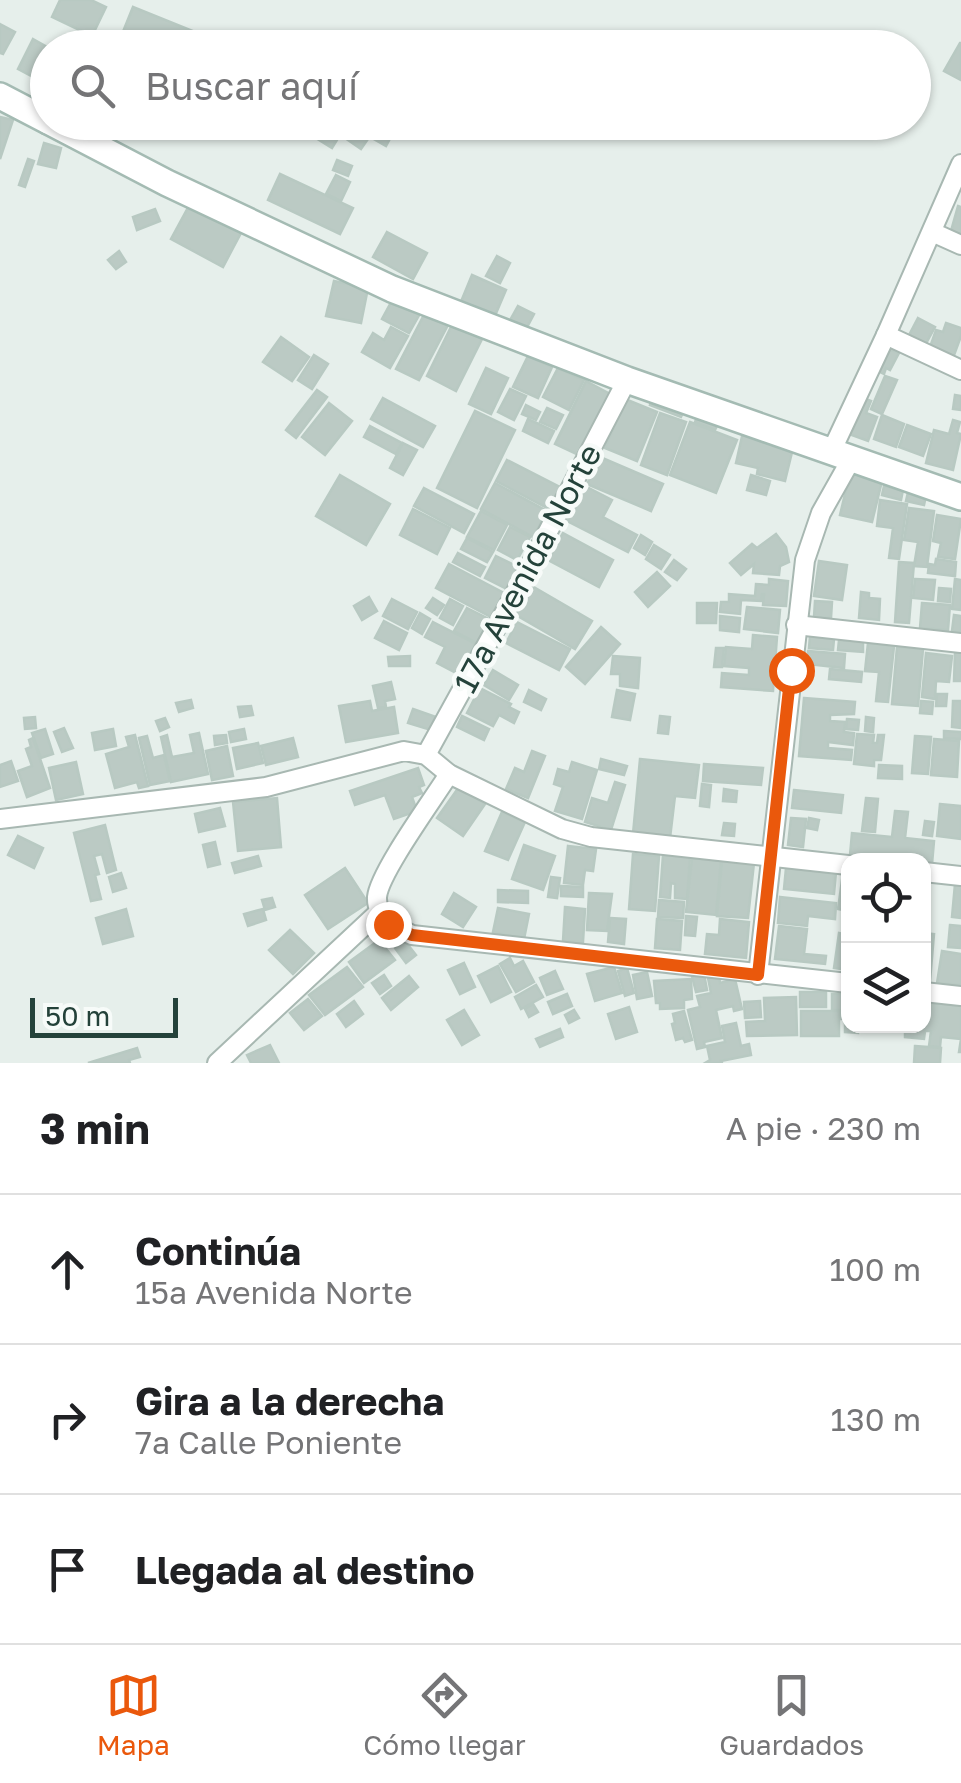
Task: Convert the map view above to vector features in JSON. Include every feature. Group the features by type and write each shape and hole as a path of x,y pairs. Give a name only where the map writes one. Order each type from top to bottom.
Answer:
{"street":[{"path":"0,96 30,112"},
{"path":"84,140 392,289 627,380 961,497"},
{"path":"758,975 805,560 886,335 961,164"},
{"path":"932,232 961,244"},
{"path":"886,335 961,370"},
{"name":"17a Avenida Norte","path":"426,756 627,380"},
{"path":"796,625 961,643"},
{"path":"0,819 266,787 404,751 426,756 449,774 562,829 590,837 841,864"},
{"path":"449,774 383,878 377,898 388,924 412,935 841,982"},
{"path":"931,873 961,876"},
{"path":"217,1063 380,911"},
{"path":"931,993 961,996"}],"building":[{"path":"60,0 91,0 106,7 95,30 79,30 52,17"},
{"path":"133,7 190,30 124,30"},
{"path":"0,24 15,32 3,54 0,53"},
{"path":"961,43 961,80 944,71"},
{"path":"30,45 30,75 18,69"},
{"path":"0,117 13,120 0,159"},
{"path":"319,140 337,140 332,148"},
{"path":"348,140 367,140 361,149"},
{"path":"44,143 61,148 56,168 38,164"},
{"path":"28,159 34,161 25,187 19,185"},
{"path":"337,160 352,166 348,176 333,170"},
{"path":"280,174 353,208 340,234 268,200"},
{"path":"336,175 350,182 341,201 326,194"},
{"path":"190,204 242,231 223,267 171,239"},
{"path":"958,206 961,207 961,234 951,231"},
{"path":"155,209 160,221 137,230 133,217"},
{"path":"387,232 427,253 413,279 373,257"},
{"path":"119,251 126,262 116,269 108,260"},
{"path":"497,256 510,263 500,283 486,276"},
{"path":"472,275 506,290 494,318 460,304"},
{"path":"334,281 368,288 361,323 326,316"},
{"path":"395,295 422,310 409,333 382,319"},
{"path":"518,306 534,314 525,331 509,322"},
{"path":"426,311 449,323 419,380 396,369"},
{"path":"918,318 935,327 924,347 907,339"},
{"path":"946,323 961,328 953,358 929,350 936,330 943,332"},
{"path":"452,325 482,339 456,391 427,376"},
{"path":"391,327 408,336 390,368 362,352 373,333 384,340"},
{"path":"281,337 309,357 292,381 263,362"},
{"path":"889,349 899,353 884,374 878,371"},
{"path":"314,355 328,364 312,389 298,380"},
{"path":"528,356 552,367 538,398 513,387"},
{"path":"486,368 508,378 491,414 469,404"},
{"path":"558,368 584,380 569,410 543,397"},
{"path":"885,376 897,380 882,414 871,409"},
{"path":"586,381 612,395 581,456 555,444"},
{"path":"510,389 526,396 514,420 498,412"},
{"path":"317,390 327,397 296,438 286,430"},
{"path":"654,393 686,405 681,417 650,405"},
{"path":"955,395 961,396 961,410 953,409"},
{"path":"383,398 435,426 423,447 371,419"},
{"path":"863,398 871,401 866,413 877,417 868,441 849,434"},
{"path":"625,399 657,412 637,461 605,448"},
{"path":"329,403 352,421 325,455 302,437"},
{"path":"526,405 540,412 536,420 522,414"},
{"path":"547,408 563,415 556,429 540,422"},
{"path":"475,411 515,430 477,508 437,488"},
{"path":"660,413 686,422 667,475 641,465"},
{"path":"698,414 719,422 715,430 695,422"},
{"path":"882,415 904,424 896,447 874,439"},
{"path":"528,419 554,431 548,443 523,431"},
{"path":"953,420 960,422 957,433 961,434 953,470 926,463 934,430 949,434"},
{"path":"690,422 737,440 716,493 670,475"},
{"path":"907,425 931,434 923,456 899,447"},
{"path":"370,426 402,443 396,454 364,437"},
{"path":"743,432 794,444 785,481 757,474 758,468 736,463"},
{"path":"403,443 417,450 403,475 390,468"},
{"path":"600,457 663,484 651,511 587,484"},
{"path":"507,460 560,487 549,509 496,481"},
{"path":"850,473 882,481 872,522 840,515"},
{"path":"340,475 390,504 366,545 316,516"},
{"path":"751,475 770,481 766,495 747,490"},
{"path":"495,483 547,511 533,537 481,509"},
{"path":"585,486 612,500 603,517 637,535 628,552 567,521"},
{"path":"884,486 903,490 901,500 882,495"},
{"path":"424,488 474,514 464,533 414,506"},
{"path":"908,492 926,496 924,505 906,501"},
{"path":"880,500 907,504 899,559 889,558 893,528 877,526"},
{"path":"909,508 934,511 927,567 914,566 918,542 904,540"},
{"path":"413,509 450,528 437,554 400,535"},
{"path":"481,511 507,525 494,550 467,537"},
{"path":"937,515 961,519 955,559 938,557 941,543 933,541"},
{"path":"510,527 530,537 517,560 498,550"},
{"path":"563,533 613,560 599,587 548,560"},
{"path":"776,534 786,547 789,562 780,566 779,575 753,573 754,564 741,575 730,563 752,544 757,548"},
{"path":"641,535 652,542 645,555 634,548"},
{"path":"467,538 493,552 487,562 461,549"},
{"path":"654,545 670,555 661,569 646,559"},
{"path":"458,553 485,567 480,576 453,562"},
{"path":"496,556 518,567 507,589 485,578"},
{"path":"936,559 956,562 955,576 928,573 929,564 935,565"},
{"path":"674,560 686,569 677,580 665,572"},
{"path":"819,561 847,565 842,600 814,596"},
{"path":"899,562 914,563 909,623 895,622"},
{"path":"449,564 504,593 491,617 436,588"},
{"path":"657,572 670,586 648,607 635,592"},
{"path":"769,579 788,581 786,606 763,605 762,594 761,601 741,600 740,614 720,612 721,602 729,602 729,594 755,596 756,584 769,585"},
{"path":"915,579 935,580 933,600 913,598"},
{"path":"955,579 961,580 961,610 952,609"},
{"path":"532,586 592,621 575,649 516,615"},
{"path":"939,588 951,589 950,602 938,601"},
{"path":"861,592 880,599 879,620 859,618"},
{"path":"369,597 377,611 362,620 354,606"},
{"path":"433,598 444,605 437,615 426,608"},
{"path":"392,599 417,612 408,629 383,616"},
{"path":"450,599 463,606 453,625 440,618"},
{"path":"815,601 832,602 831,618 814,617"},
{"path":"697,603 717,603 716,623 697,623"},
{"path":"922,603 950,605 948,630 920,628"},
{"path":"747,607 780,610 778,633 744,629"},
{"path":"467,608 491,620 479,644 454,631"},
{"path":"420,613 430,619 422,634 412,628"},
{"path":"954,615 961,616 961,632 952,631"},
{"path":"720,616 740,618 739,632 720,630"},
{"path":"384,621 407,633 399,650 375,638"},
{"path":"433,622 476,644 460,675 437,663 445,647 425,637"},
{"path":"517,622 570,649 559,670 506,643"},
{"path":"601,627 620,644 585,684 566,667"},
{"path":"753,635 777,637 773,691 721,687 722,673 749,675 749,668 724,666 726,647 752,649"},
{"path":"810,636 834,639 833,650 809,648"},
{"path":"839,640 863,642 863,652 838,650"},
{"path":"868,643 894,646 888,702 876,701 879,672 865,671"},
{"path":"897,647 923,649 918,706 892,704"},
{"path":"716,648 724,648 722,667 714,667"},
{"path":"808,651 845,654 844,668 807,664"},
{"path":"955,652 961,652 961,681 954,681"},
{"path":"926,653 952,656 949,682 936,681 935,699 922,697"},
{"path":"410,656 410,666 389,666 388,657"},
{"path":"613,656 640,658 638,688 620,686 620,674 611,674"},
{"path":"830,669 862,672 861,682 829,679"},
{"path":"493,670 518,685 509,700 484,685"},
{"path":"391,682 395,699 378,708 373,686"},
{"path":"480,688 519,712 514,723 499,715 493,726 467,713"},
{"path":"529,690 546,699 541,710 524,702"},
{"path":"617,690 635,694 630,720 612,717"},
{"path":"937,694 947,694 946,706 936,706"},
{"path":"804,698 855,702 854,714 830,715 830,721 845,722 844,732 854,733 853,745 828,742 828,748 852,750 851,760 799,756"},
{"path":"191,700 193,708 179,712 176,703"},
{"path":"370,701 372,711 394,707 398,733 346,742 339,706"},
{"path":"921,701 933,702 932,714 920,713"},
{"path":"953,701 961,701 961,728 952,727"},
{"path":"251,706 253,715 240,717 238,707"},
{"path":"413,709 436,717 431,730 408,723"},
{"path":"462,716 489,729 484,740 457,727"},
{"path":"660,716 670,717 668,734 658,733"},
{"path":"35,717 36,728 25,729 24,718"},
{"path":"866,717 874,718 873,732 865,731"},
{"path":"165,718 169,727 160,731 156,721"},
{"path":"847,719 859,720 858,730 846,729"},
{"path":"64,728 73,748 62,752 54,732"},
{"path":"45,729 53,754 41,758 32,733"},
{"path":"113,729 116,746 95,750 92,733"},
{"path":"244,729 246,739 231,742 229,732"},
{"path":"944,731 961,732 961,739 944,738"},
{"path":"199,733 208,774 171,782 161,737 167,735 172,757 194,753 190,735"},
{"path":"857,734 874,735 873,743 877,743 878,735 884,735 881,760 874,760 874,766 854,764"},
{"path":"135,735 148,786 139,788 137,782 115,788 106,754 129,747 126,737"},
{"path":"226,735 227,743 215,745 214,736"},
{"path":"147,736 153,758 164,755 170,781 150,785 139,738"},
{"path":"915,736 931,737 928,774 912,773"},
{"path":"33,738 50,788 27,797 18,771 32,766 26,749 31,747 29,740"},
{"path":"293,738 298,757 266,765 261,746"},
{"path":"934,739 959,741 957,777 931,775"},
{"path":"258,743 263,763 237,769 233,748"},
{"path":"227,746 233,776 212,780 206,751"},
{"path":"532,751 545,756 528,798 506,789 515,768 524,772"},
{"path":"601,759 627,766 624,775 599,769"},
{"path":"640,759 699,765 695,798 675,796 670,838 633,834"},
{"path":"11,761 18,781 0,787 0,765"},
{"path":"76,762 83,794 56,800 49,768"},
{"path":"572,762 597,770 582,819 555,811 563,787 554,784 558,769 569,772"},
{"path":"704,764 763,768 761,785 703,781"},
{"path":"879,765 902,766 902,779 878,778"},
{"path":"418,768 424,785 419,787 422,793 412,797 417,811 394,819 385,795 355,805 350,791"},
{"path":"615,782 625,785 611,830 585,822 592,798 608,803"},
{"path":"702,784 711,785 709,807 700,806"},
{"path":"459,787 485,804 463,836 437,818"},
{"path":"724,789 737,791 736,802 723,801"},
{"path":"794,790 843,795 841,813 792,808"},
{"path":"277,798 281,847 238,851 233,802"},
{"path":"866,798 878,799 875,832 862,831"},
{"path":"940,804 961,806 961,839 937,836"},
{"path":"220,808 225,826 199,832 195,814"},
{"path":"895,811 908,812 905,838 934,841 932,864 931,853 850,853 852,833 892,837"},
{"path":"502,812 525,822 508,860 485,851"},
{"path":"791,818 806,819 803,847 788,845"},
{"path":"809,818 819,820 817,830 807,828"},
{"path":"925,821 934,822 932,836 923,835"},
{"path":"724,823 735,824 734,836 722,835"},
{"path":"105,825 116,870 107,873 102,854 94,856 101,899 91,901 74,833"},
{"path":"18,836 43,848 34,868 8,855"},
{"path":"215,842 220,864 208,867 203,845"},
{"path":"524,845 555,856 543,890 512,879"},
{"path":"568,846 596,849 593,871 585,870 583,885 564,883"},
{"path":"633,854 659,856 655,911 629,909"},
{"path":"663,855 690,857 687,899 675,898 675,884 671,883 670,898 660,897"},
{"path":"258,856 261,866 235,873 232,863"},
{"path":"692,858 721,861 716,915 686,912"},
{"path":"722,861 754,863 748,918 717,916"},
{"path":"345,868 368,903 328,929 305,895"},
{"path":"786,868 836,872 834,894 784,889"},
{"path":"121,873 126,888 113,892 109,877"},
{"path":"551,877 560,878 557,898 548,897"},
{"path":"955,884 961,885 961,918 952,917"},
{"path":"561,886 583,887 583,897 561,896"},
{"path":"498,890 528,891 528,903 498,902"},
{"path":"454,893 476,907 463,927 442,914"},
{"path":"589,893 612,894 607,931 587,930"},
{"path":"780,897 836,903 835,919 808,916 807,926 778,923"},
{"path":"272,898 275,907 265,910 262,900"},
{"path":"659,900 684,902 683,918 658,917"},
{"path":"565,907 585,909 583,942 563,941"},
{"path":"498,908 529,914 524,939 493,932"},
{"path":"126,909 133,936 103,944 96,918"},
{"path":"263,909 266,920 248,926 244,914"},
{"path":"686,916 697,917 695,936 685,935"},
{"path":"610,918 626,919 624,944 608,942"},
{"path":"657,919 682,921 680,950 655,948"},
{"path":"720,919 749,922 746,958 705,954 707,934 719,935"},
{"path":"950,925 961,926 961,948 948,947"},
{"path":"779,926 807,929 804,954 826,956 825,964 775,959"},
{"path":"290,930 314,953 293,974 269,950"},
{"path":"839,933 841,969 834,968"},
{"path":"379,940 395,960 364,983 349,962"},
{"path":"405,941 416,955 406,963 395,948"},
{"path":"942,951 961,954 961,985 937,983"},
{"path":"510,958 514,966 523,961 534,982 516,992 500,964"},
{"path":"464,963 475,987 460,994 448,970"},
{"path":"498,966 511,992 491,1002 478,976"},
{"path":"347,967 363,987 325,1015 309,995"},
{"path":"614,967 622,993 595,1001 587,974"},
{"path":"627,968 634,993 625,996 618,971"},
{"path":"555,971 563,989 547,995 540,978"},
{"path":"647,972 652,996 637,999 633,975"},
{"path":"704,974 707,990 696,992 692,976"},
{"path":"384,975 391,986 380,994 372,983"},
{"path":"409,976 418,987 391,1010 382,998"},
{"path":"719,976 720,983 735,979 742,1009 734,1011 733,1006 716,1010 722,1038 704,1042 705,1047 697,1049 688,1010 700,1007 697,996 711,993 708,978"},
{"path":"691,979 692,999 684,1000 684,1008 660,1009 654,981"},
{"path":"536,985 543,997 521,1009 515,997"},
{"path":"800,992 826,992 826,1007 800,1007"},
{"path":"567,994 572,1006 553,1014 548,1002"},
{"path":"832,994 841,994 841,1010 832,1010"},
{"path":"796,997 797,1035 747,1036 746,1022 765,1021 764,998"},
{"path":"308,999 322,1016 304,1030 290,1013"},
{"path":"354,1001 363,1014 346,1027 337,1014"},
{"path":"760,1001 761,1017 745,1018 744,1002"},
{"path":"931,1003 961,1006 961,1039 941,1037 940,1047 929,1046"},
{"path":"533,1004 538,1012 529,1017 525,1009"},
{"path":"629,1007 637,1032 616,1039 608,1014"},
{"path":"464,1010 479,1035 462,1045 447,1020"},
{"path":"574,1010 579,1018 569,1023 565,1015"},
{"path":"684,1011 692,1040 685,1042 683,1038 676,1040 672,1024 673,1014"},
{"path":"801,1011 839,1011 839,1036 801,1036"},
{"path":"736,1023 741,1046 749,1044 751,1055 705,1063 710,1060 707,1046 725,1042 722,1026"},
{"path":"560,1029 563,1037 540,1047 536,1039"},
{"path":"905,1033 925,1033 924,1039 905,1037"},
{"path":"270,1045 279,1063 251,1063 247,1055"},
{"path":"915,1046 941,1048 940,1063 914,1063"},
{"path":"137,1048 140,1057 129,1060 130,1063 88,1063"}],"route":[{"path":"388,924 412,935 758,975 791,670"}]}
